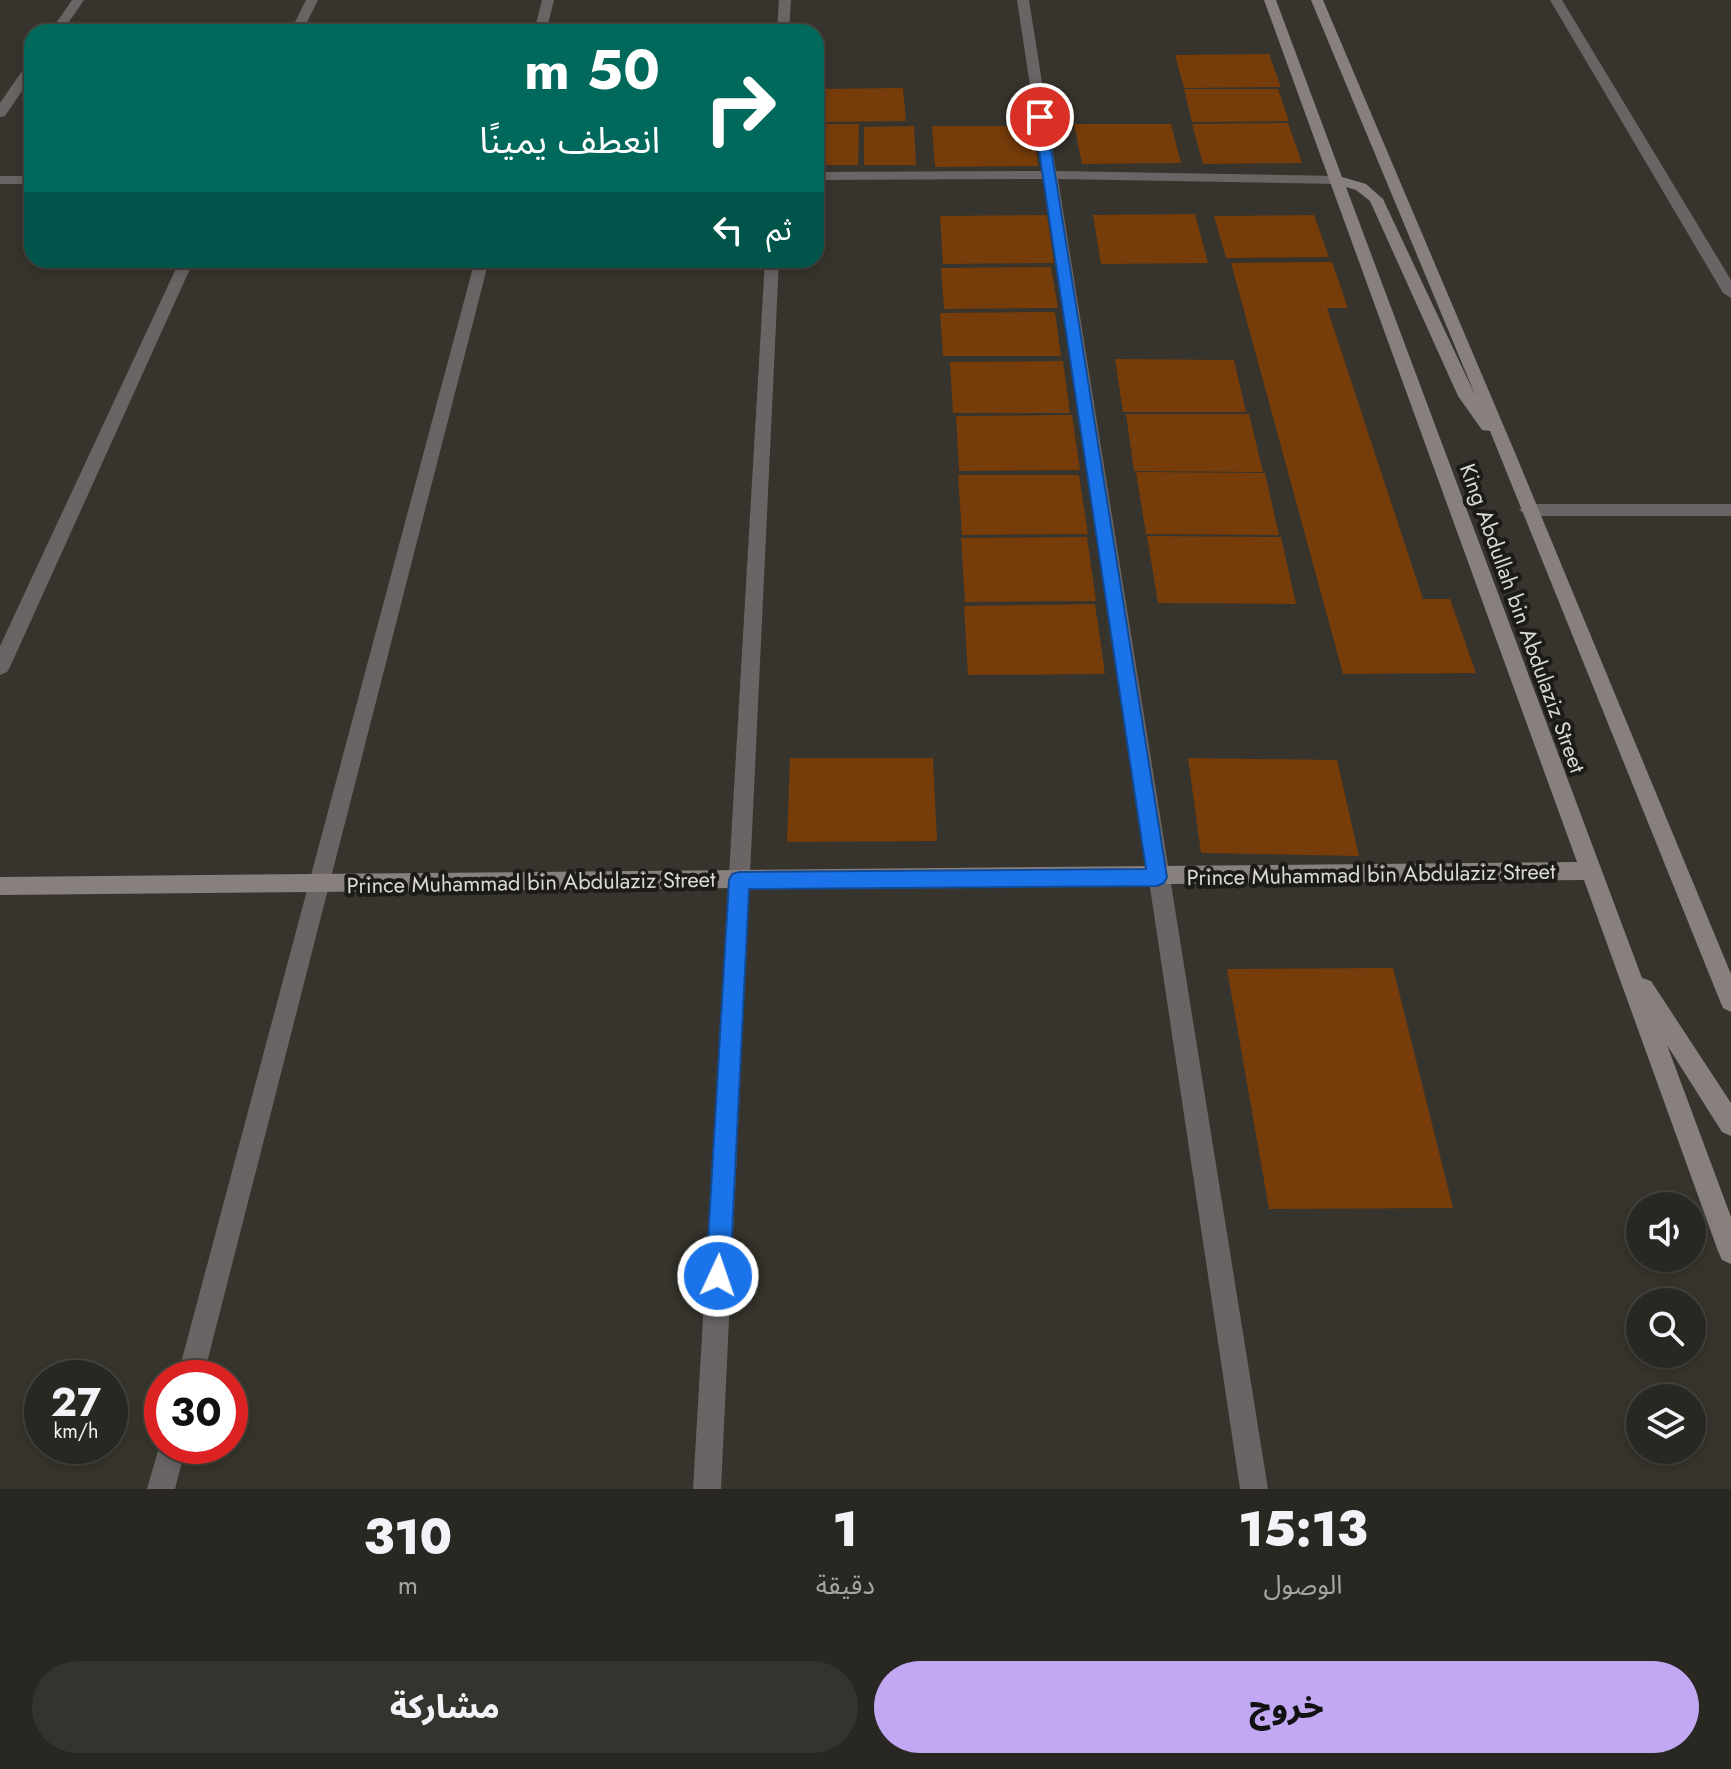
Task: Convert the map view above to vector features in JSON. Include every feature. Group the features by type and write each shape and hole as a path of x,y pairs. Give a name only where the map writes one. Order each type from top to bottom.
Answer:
{"main road":[{"name":"King Abdullah bin Abdulaziz Street","path":"1270,0 1731,1251"},
{"name":"King Abdullah bin Abdulaziz Street","path":"1317,0 1505,448 1731,1001"},
{"path":"1337,180 1361,187 1376,199 1466,396 1505,448"},
{"name":"Prince Muhammad bin Abdulaziz Street","path":"0,886 1590,871"},
{"path":"1621,954 1731,1124"}],"street":[{"path":"62,24 78,0"},
{"path":"300,24 312,0"},
{"path":"542,24 548,0"},
{"path":"784,24 785,0"},
{"path":"1023,0 1254,1489"},
{"path":"1556,0 1731,293"},
{"path":"0,113 24,78"},
{"path":"824,176 1049,175 1337,180"},
{"path":"0,180 24,180"},
{"path":"0,667 183,268"},
{"path":"195,1360 480,268"},
{"path":"707,1489 772,268"},
{"path":"1528,510 1731,510"},
{"path":"161,1489 167,1464"}],"building":[{"path":"1269,54 1281,87 1184,88 1175,55"},
{"path":"903,88 906,121 824,122 824,89"},
{"path":"1184,89 1278,89 1289,121 1192,122"},
{"path":"1288,123 1302,163 1203,164 1192,124"},
{"path":"824,124 859,124 858,165 824,165"},
{"path":"1074,124 1171,124 1181,163 1082,164"},
{"path":"914,126 916,165 864,165 864,127"},
{"path":"932,126 1033,126 1038,166 935,167"},
{"path":"1195,214 1208,263 1101,264 1093,215"},
{"path":"1047,215 1054,263 943,264 940,216"},
{"path":"1314,215 1329,257 1226,258 1214,216"},
{"path":"1332,262 1348,308 1327,308 1423,599 1450,599 1476,673 1343,674 1231,263"},
{"path":"1051,267 1058,308 944,309 941,268"},
{"path":"1055,312 1061,356 943,356 940,313"},
{"path":"1115,359 1234,360 1246,412 1123,412"},
{"path":"1063,361 1070,413 953,413 950,362"},
{"path":"1126,414 1249,414 1263,472 1134,471"},
{"path":"1072,415 1080,470 959,471 956,416"},
{"path":"1136,472 1265,473 1279,535 1146,534"},
{"path":"958,475 1079,475 1088,534 962,535"},
{"path":"1147,536 1281,537 1296,604 1158,603"},
{"path":"1087,537 1096,601 965,602 961,538"},
{"path":"1095,604 1105,674 968,675 964,606"},
{"path":"790,758 933,758 937,841 787,842"},
{"path":"1188,758 1337,760 1359,856 1201,853"},
{"path":"1393,968 1453,1208 1269,1209 1227,969"}],"route":[{"path":"718,1276 739,880 1157,877 1040,117"}]}
